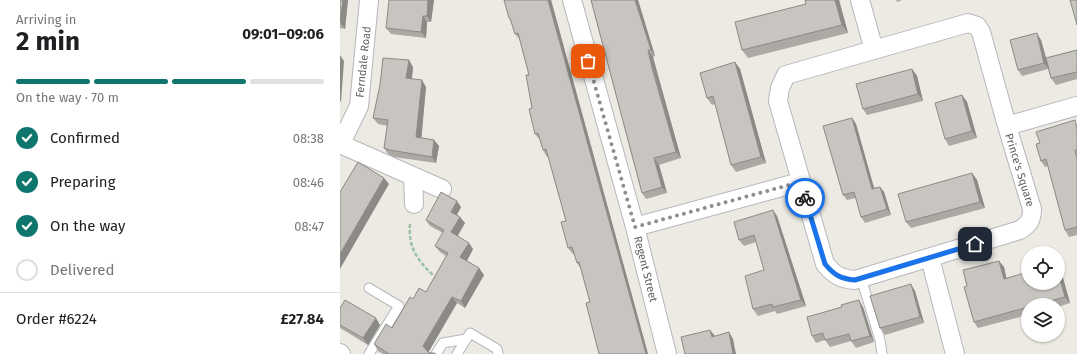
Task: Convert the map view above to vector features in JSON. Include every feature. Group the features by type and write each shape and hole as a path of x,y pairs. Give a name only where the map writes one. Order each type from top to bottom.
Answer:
{"street":[{"name":"Ferndale Road","path":"340,144 359,106 369,0"},
{"name":"Regent Street","path":"572,0 635,227 667,354"},
{"path":"860,0 874,50"},
{"name":"Prince's Square","path":"968,23 977,26 981,32 1006,126 1032,209 1032,217 1029,224 1020,230 855,280 843,279 832,273 825,264 800,182 778,101 782,81 786,75 874,50 968,23"},
{"path":"1006,126 1077,106"},
{"path":"340,144 442,189"},
{"path":"413,176 414,204"},
{"path":"635,227 800,182"},
{"path":"930,258 955,354"}],"lane":[{"path":"861,278 880,340 882,354"},
{"path":"369,288 399,306 369,354"},
{"path":"457,354 470,333 497,349 498,354"},
{"path":"436,354 444,343 466,339"}],"path":[{"path":"414,204 409,234 412,249 421,263 434,275"}],"building":[{"path":"340,0 343,0 340,22"},
{"path":"389,0 428,0 427,16 423,16 421,32 386,28"},
{"path":"504,0 548,0 646,354 599,354 586,303 590,302 579,262 577,263 572,247 568,248 561,222 566,221 546,149 543,150 538,133 535,134 529,109 532,108 526,75 529,75 518,33 515,34"},
{"path":"591,0 635,0 651,50 648,50 652,68 676,152 654,158 662,187 642,193"},
{"path":"805,0 835,0 842,25 742,50 735,22 806,4"},
{"path":"1070,0 1077,0 1077,25"},
{"path":"1037,33 1044,63 1018,70 1010,40"},
{"path":"1077,50 1077,72 1051,78 1046,58"},
{"path":"383,58 409,60 406,78 422,80 416,137 434,140 432,157 384,148 388,120 373,118 380,85"},
{"path":"735,62 761,157 731,165 713,96 707,98 700,73"},
{"path":"912,69 918,94 863,109 856,84"},
{"path":"962,95 972,131 945,139 935,103"},
{"path":"852,118 872,189 880,187 887,209 861,217 854,192 843,195 823,126"},
{"path":"1075,120 1077,129 1077,150 1075,150 1077,159 1077,227 1065,230 1046,159 1041,161 1036,144 1040,143 1036,132"},
{"path":"358,162 384,178 340,254 340,192"},
{"path":"972,173 980,202 906,222 898,194"},
{"path":"441,192 457,201 451,212 460,217 451,232 469,243 460,257 479,268 461,301 452,297 423,346 429,353 436,354 389,354 374,344 386,324 392,328 410,297 413,299 419,288 426,292 448,253 435,246 444,230 426,220"},
{"path":"773,210 801,300 773,307 772,304 753,309 745,276 764,270 754,235 739,240 734,222"},
{"path":"999,261 1004,279 1021,274 1021,290 1063,290 1065,297 1021,298 1021,309 974,322 964,287 967,286 963,270"},
{"path":"911,284 920,317 880,328 870,296"},
{"path":"345,300 376,318 363,338 340,325 340,308"},
{"path":"859,300 870,336 851,341 849,334 825,340 823,333 812,336 807,317 842,307 841,305"},
{"path":"710,330 712,337 729,332 733,354 685,354 681,337"}],"way so far":[{"path":"588,61 635,227 800,182 805,198"}],"route":[{"path":"805,198 825,264 832,273 843,279 855,280 975,244"}]}
